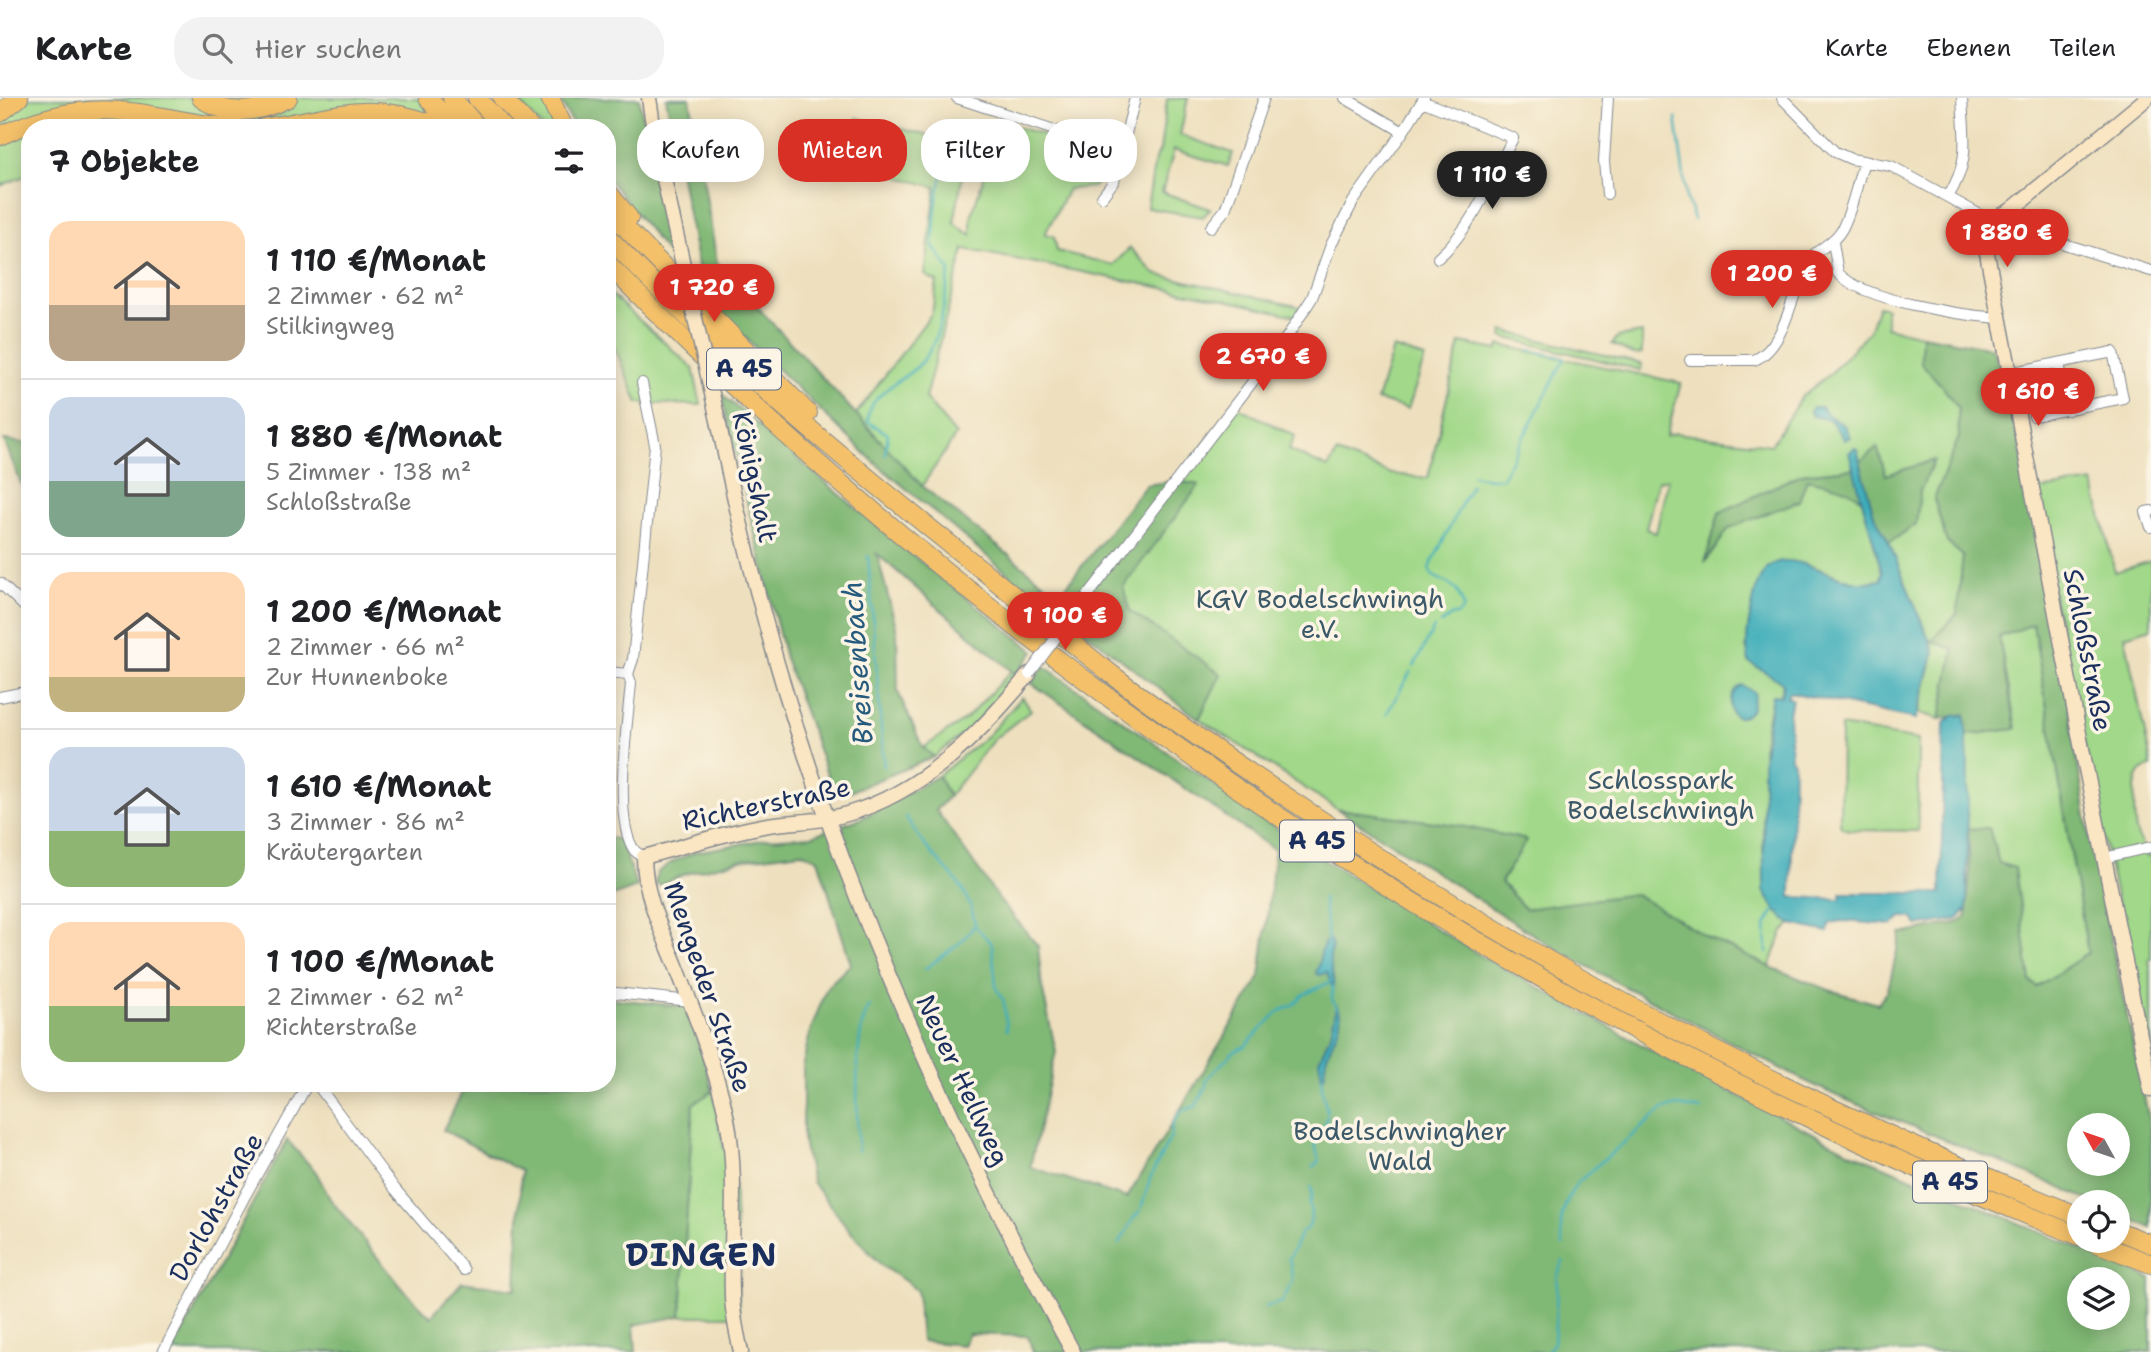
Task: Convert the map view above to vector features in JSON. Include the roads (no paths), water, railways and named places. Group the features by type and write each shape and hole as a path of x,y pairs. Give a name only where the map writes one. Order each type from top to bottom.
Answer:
{"highway":[{"path":"0,113 19,98"},
{"path":"201,98 227,110 248,111 269,107 288,98"},
{"path":"428,98 447,119"},
{"path":"452,98 470,119"},
{"path":"477,98 496,119"},
{"path":"502,98 522,119"},
{"path":"550,98 560,119"},
{"path":"299,119 362,100 386,100 412,108 429,119"},
{"path":"39,119 72,112 103,110 130,111 180,119"},
{"path":"0,136 21,127"},
{"path":"616,203 660,264"},
{"path":"616,218 807,412 873,471 888,495"},
{"name":"A 45","path":"616,245 779,402 888,495 1114,676 1234,762 1365,850 1618,1000 1832,1107 2067,1211"},
{"name":"A 45","path":"616,272 694,350 875,511 978,596 1129,711 1220,776 1348,861 1514,962 1661,1043 1823,1125 2067,1231"},
{"path":"616,286 694,350"},
{"path":"2130,1236 2151,1244"},
{"path":"2122,1253 2151,1264"}],"street":[{"name":"Königshalt","path":"649,98 655,138 747,558 828,820"},
{"path":"957,98 1044,127"},
{"path":"1130,119 1135,98"},
{"path":"1211,227 1225,210 1264,98"},
{"path":"1345,98 1403,132"},
{"path":"1607,194 1604,161 1608,98"},
{"path":"1782,98 1835,152 1891,166 1983,217 1993,219 2010,211 2147,98"},
{"path":"1948,197 1964,166 1962,98"},
{"path":"1423,99 1513,138 1486,192 1453,245 1438,258"},
{"name":"Richterstraße","path":"644,857 768,825 828,820 869,806 938,767 995,716 1287,337 1312,298 1331,245 1353,202 1423,99"},
{"path":"1690,359 1752,360 1760,358 1774,343 1807,262 1818,249 1833,242 1847,218 1864,161"},
{"path":"1102,197 1113,182"},
{"path":"2010,211 2020,223 2042,237 2151,271"},
{"name":"Schloßstraße","path":"1993,219 1987,243 1993,317 2009,373 2151,1090"},
{"path":"1833,242 1838,274 1853,284 1890,298 1993,317"},
{"path":"2009,373 2113,352 2123,398 2034,416"},
{"path":"2059,363 2068,410"},
{"name":"Mengeder Straße","path":"642,383 655,445 634,659 628,674 631,683 622,789 629,836 635,850 644,857 644,875 652,904 690,1001 720,1088 728,1123 731,1160 732,1297 741,1352"},
{"path":"2151,510 2146,512 2151,527"},
{"path":"0,583 21,603"},
{"path":"616,673 628,674"},
{"path":"0,698 21,693"},
{"name":"Neuer Hellweg","path":"828,820 874,939 934,1079 973,1161 1073,1352"},
{"path":"2104,858 2151,846"},
{"path":"616,993 690,1001"},
{"name":"Dorlohstraße","path":"163,1352 303,1092"},
{"path":"323,1092 395,1189 464,1270"}],"water":[{"path":"1813,407 1822,407 1828,415 1845,426 1850,437 1845,440 1830,420 1812,416 1810,411"},
{"path":"1854,448 1857,449 1873,512 1889,543 1934,651 1916,719 1789,692 1787,697 1792,699 1789,715 1791,758 1794,763 1791,897 1840,899 1841,893 1941,893 1944,723 1953,716 1965,715 1968,759 1967,909 1958,919 1917,926 1913,918 1901,917 1893,925 1842,921 1830,923 1828,932 1791,924 1775,910 1764,891 1763,761 1772,695 1781,696 1783,683 1749,662 1747,638 1752,606 1761,577 1771,565 1783,561 1797,562 1844,579 1862,582 1881,580 1882,572 1849,453"},
{"path":"1742,685 1755,693 1751,711 1738,717 1733,714 1730,703 1735,690"},
{"path":"1327,940 1330,940 1332,946 1330,966 1333,986 1327,973 1316,973"},
{"path":"1337,1006 1340,1021 1322,1079 1319,1060 1331,1034"}],"waterway":[{"path":"1676,118 1687,200 1694,219"},
{"name":"Breisenbach","path":"885,455 888,434 868,422 872,405 885,390 925,358 937,334 944,308 950,270 933,246 940,182"},
{"path":"1473,475 1490,479 1502,478 1565,358 1529,350"},
{"path":"1441,624 1451,616 1459,614 1464,607 1456,590 1433,576 1429,569 1471,485"},
{"name":"Breisenbach","path":"868,556 884,767"},
{"path":"1414,666 1434,628"},
{"path":"1386,715 1411,671"},
{"name":"Breisenbach","path":"906,817 925,845 963,890 975,925 961,942 925,969"},
{"path":"1323,898 1328,942"},
{"path":"1767,953 1766,925 1775,910"},
{"path":"975,926 992,944 996,986 1004,1002 1007,1030"},
{"path":"1119,1244 1140,1212 1151,1176 1171,1136 1173,1123 1181,1111 1196,1106 1207,1079 1278,1012 1293,1005 1303,995 1332,981"},
{"path":"1332,986 1332,999 1337,1008"},
{"name":"Breisenbach","path":"858,1151 858,1053 864,1017 870,1006"},
{"path":"1322,1077 1327,1111"},
{"path":"1563,1245 1563,1212 1578,1182 1663,1109 1678,1106 1701,1110"},
{"path":"1313,1167 1319,1161 1315,1145 1327,1115"},
{"path":"1266,1307 1282,1302 1293,1280 1289,1258 1301,1232 1310,1224 1311,1187"},
{"path":"1547,1352 1554,1343 1558,1275 1563,1261"}],"district":[{"name":"DINGEN","path":"702,1254"}],"park label":[{"name":"KGV Bodelschwingh e.V.","path":"1320,614"},
{"name":"Schlosspark Bodelschwingh","path":"1661,795"},
{"name":"Bodelschwingher Wald","path":"1400,1146"}]}
